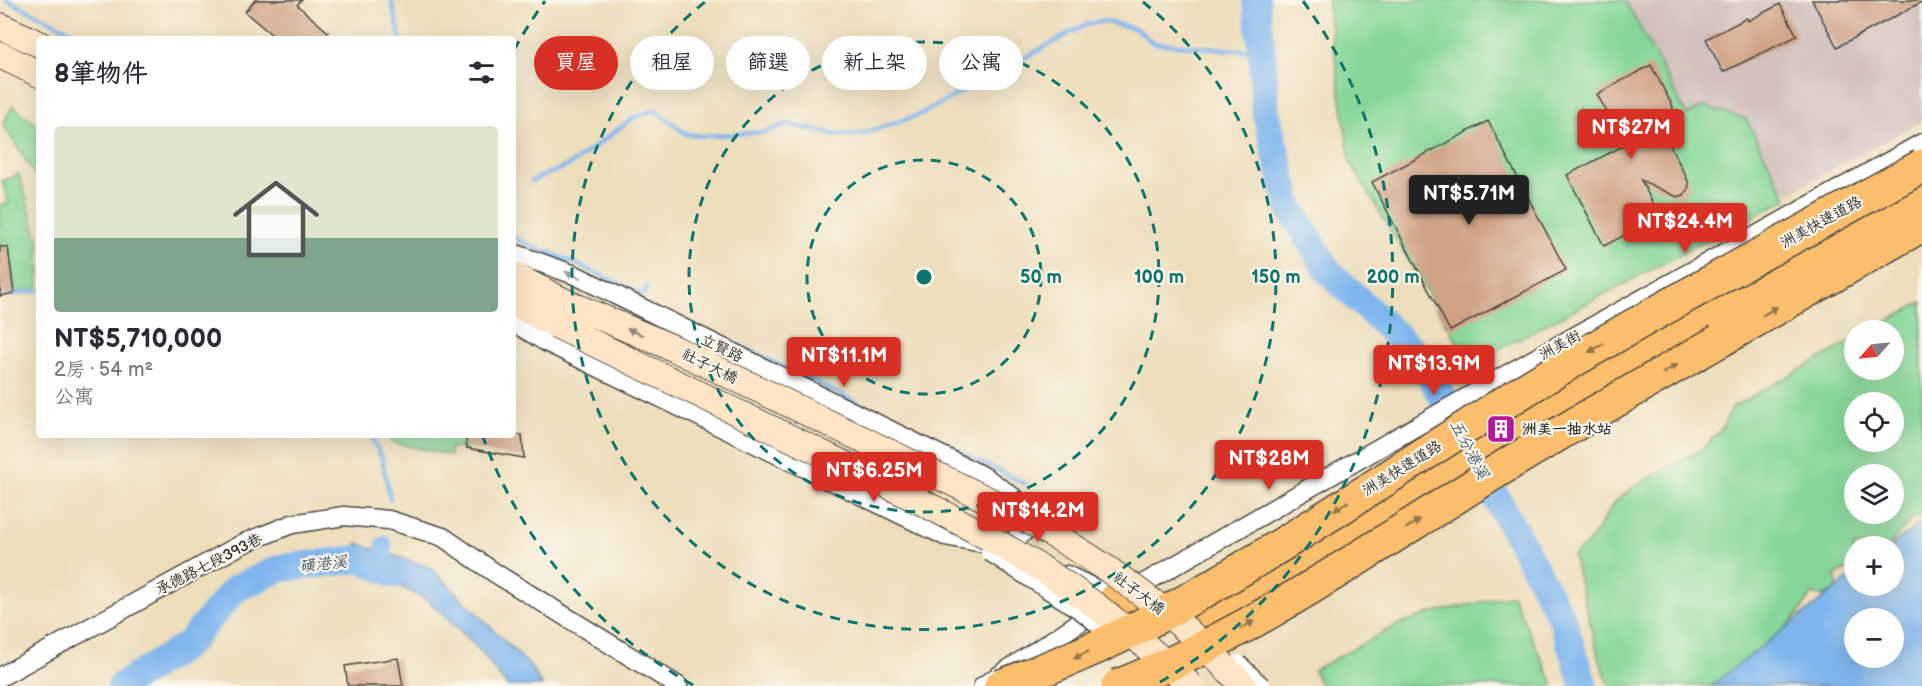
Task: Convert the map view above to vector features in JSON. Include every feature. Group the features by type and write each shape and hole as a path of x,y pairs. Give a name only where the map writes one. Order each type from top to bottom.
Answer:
{"highway":[{"name":"洲美快速道路","path":"1002,680 1076,657 1156,618 1239,570 1526,390 1686,297 1922,166"},
{"path":"1127,593 1187,601 1224,597 1272,578 1590,382 1922,196"},
{"path":"1118,686 1235,632 1315,585 1529,451 1922,225"}],"street":[{"path":"0,26 36,43"},
{"path":"0,55 36,73"},
{"name":"洲美街","path":"1127,593 1467,398 1922,143"},
{"name":"立賢路","path":"516,254 575,275 985,477 1031,511 1068,534 1127,593"},
{"path":"516,277 558,321"},
{"path":"516,304 558,321 984,548 1082,612 1173,686"},
{"path":"516,310 558,321"},
{"name":"社子大橋","path":"558,321 673,348 1045,529 1107,569 1181,625 1244,686"},
{"name":"社子大橋","path":"558,321 928,505 990,539 1053,577 1125,628 1191,686"},
{"path":"516,324 546,342 945,536 1006,546 1127,593"},
{"path":"673,348 782,388 1052,520 1114,559 1189,617 1261,686"},
{"path":"1006,546 1023,533 1031,511"},
{"name":"承德路七段393巷","path":"0,677 244,543 292,524 344,516 389,520 443,537 505,579 678,686"},
{"path":"983,686 1002,680 1127,593"},
{"path":"968,686 1002,680"}],"shaded area":[{"path":"1333,0 1922,0 1922,121 1476,361 1355,161"}],"green space":[{"path":"1327,0 1625,0 1687,115 1704,106 1746,119 1787,199 1470,364 1350,162"},
{"path":"13,106 36,125 36,176 3,124"},
{"path":"19,174 36,232 36,289 14,292 9,249 0,249 0,205 9,202 2,181"},
{"path":"1922,302 1922,516 1913,517 1897,536 1844,536 1844,571 1835,575 1838,588 1823,597 1812,594 1799,613 1760,656 1720,686 1610,686 1599,659 1573,555 1588,544 1615,502 1635,486 1702,449 1723,427 1732,407 1844,345 1844,380 1904,380 1904,320 1889,320"},
{"path":"389,438 463,438 465,449 450,448 450,455 391,442"},
{"path":"1512,595 1554,686 1325,686 1318,681 1314,670 1399,624 1431,613"}],"water":[{"path":"1922,522 1922,686 1711,686 1844,583 1844,596 1904,596 1904,536"},
{"path":"357,543 431,568 531,667 542,686 507,686 482,652 429,601 360,566"}],"building":[{"path":"255,0 302,0 297,5 328,32 325,36 273,36 245,12"},
{"path":"1812,0 1922,0 1922,2 1837,47"},
{"path":"1780,4 1797,36 1723,72 1706,39"},
{"path":"1651,65 1673,107 1671,121 1662,129 1689,183 1688,190 1684,195 1677,197 1641,180 1660,217 1604,246 1567,175 1625,145 1597,94"},
{"path":"1488,121 1566,270 1450,331 1372,182"},
{"path":"0,247 8,247 14,293 0,296"},
{"path":"516,435 522,435 524,458 467,448 465,438 516,438"},
{"path":"398,658 403,686 348,686 345,666"}],"waterway":[{"path":"7,0 82,36"},
{"path":"391,0 400,36"},
{"name":"五分港溪","path":"1256,0 1265,109 1290,208 1328,271 1422,360 1562,619 1584,686"},
{"path":"532,181 573,163 633,118 655,110 686,134 703,136 765,132 786,124 838,135 861,134 919,115 1085,25 1103,21 1137,29 1153,43 1262,52"},
{"path":"516,238 567,263"},
{"path":"548,251 644,295 647,287"},
{"path":"0,294 36,291"},
{"path":"721,337 1026,484"},
{"path":"372,438 382,458 390,499"},
{"path":"384,544 384,569"},
{"name":"磺港溪","path":"121,686 187,645 235,589 281,568 361,559 394,574"}],"place":[{"name":"洲美一抽水站","path":"1501,429"}]}
